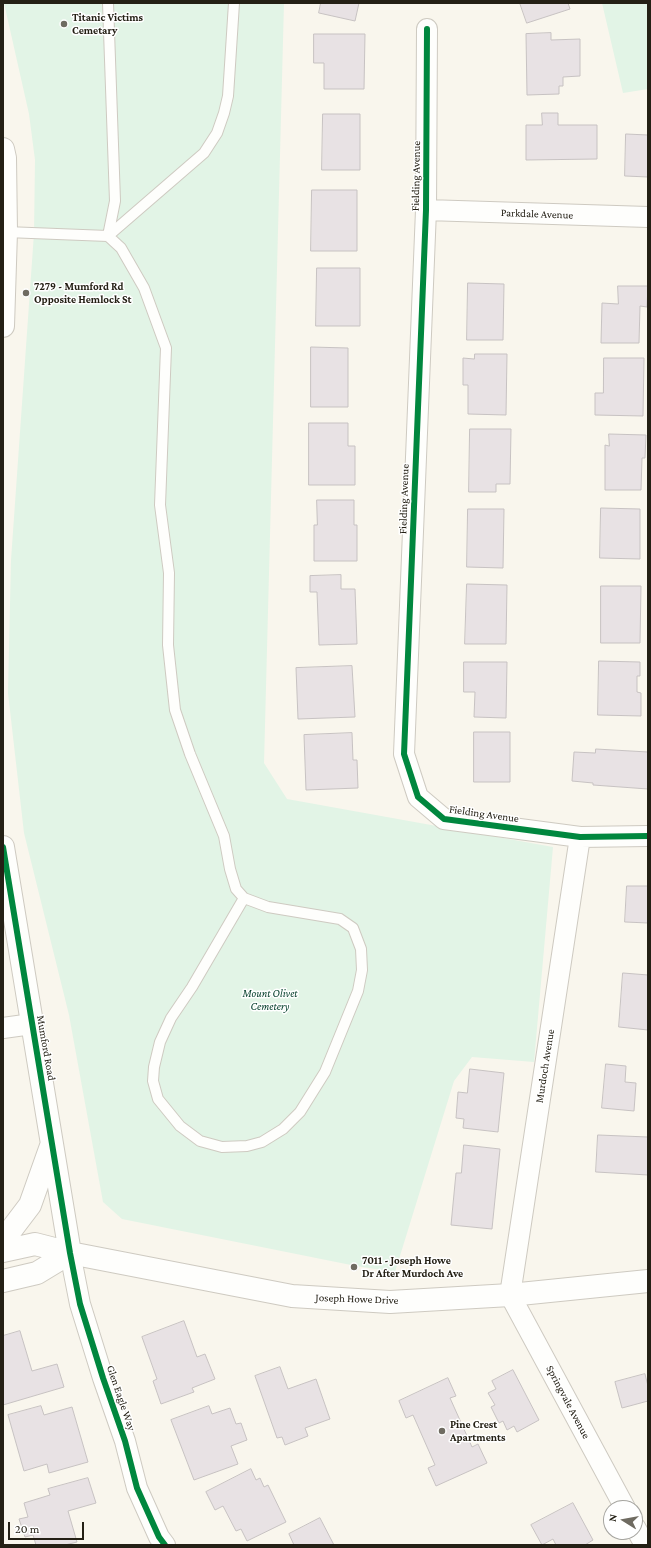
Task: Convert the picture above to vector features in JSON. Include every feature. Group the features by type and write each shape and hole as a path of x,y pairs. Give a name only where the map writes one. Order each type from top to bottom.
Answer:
{"main road":[{"path":"3,149 5,158 6,232 3,326"},
{"name":"Mumford Road","path":"3,847 70,1253"},
{"path":"3,1237 8,1234 30,1205 52,1143"},
{"name":"Joseph Howe Drive","path":"3,1251 35,1244 70,1253 292,1296 390,1302 510,1295 648,1281"},
{"path":"3,1281 37,1273 70,1253"}],"street":[{"name":"Fielding Avenue","path":"427,30 426,210 404,754 418,797 444,819 580,837 648,836"},
{"name":"Parkdale Avenue","path":"426,210 648,218"},
{"name":"Murdoch Avenue","path":"510,1295 580,837"},
{"path":"3,1028 32,1024"},
{"name":"Glen Eagle Way","path":"70,1253 80,1304 125,1441 137,1488 159,1537 165,1545"},
{"name":"Springvale Avenue","path":"510,1295 621,1500"}],"lane":[{"path":"108,3 115,201 108,236"},
{"path":"108,236 204,153 217,133 228,96 234,3"},
{"path":"6,232 108,236 121,248 144,288 166,348 160,505 169,573 168,645 175,710 190,754 224,836 230,869 236,889 244,898 268,907 340,919 353,928 361,949 362,970 358,990 325,1072 300,1112 283,1129 262,1142 247,1146 222,1147 200,1140 180,1126 158,1099 153,1080 154,1067 160,1042 171,1018 192,987 244,898"}],"green space":[{"name":"Mount Olivet Cemetery","path":"4,3 284,3 264,763 287,799 553,847 534,1062 472,1057 454,1081 395,1272 356,1266 122,1219 103,1202 69,1015 24,833 8,693 11,560 34,233 35,160 29,114"},
{"path":"602,3 648,3 648,89 623,93"}],"building":[{"path":"321,3 359,3 355,21 319,13"},
{"path":"520,3 568,3 570,9 527,23"},
{"path":"551,33 551,40 580,39 580,76 563,77 563,86 559,86 559,94 527,95 526,34"},
{"path":"314,34 365,34 364,89 324,89 324,63 314,63"},
{"path":"542,113 558,113 558,125 597,125 597,159 526,160 526,125 542,125"},
{"path":"323,114 360,114 360,170 322,170"},
{"path":"626,134 648,135 648,177 625,176"},
{"path":"312,190 357,190 357,251 311,251"},
{"path":"317,268 360,268 360,326 316,326"},
{"path":"468,283 504,284 503,340 467,340"},
{"path":"618,286 648,286 647,307 640,306 639,343 601,343 602,303 618,304"},
{"path":"311,347 348,348 348,407 311,407"},
{"path":"475,354 507,354 506,415 468,414 468,385 463,385 463,358 474,359"},
{"path":"604,358 644,358 643,416 595,415 595,393 603,393"},
{"path":"309,423 348,423 348,446 355,446 355,485 309,485"},
{"path":"470,429 511,429 510,484 496,484 496,492 469,492"},
{"path":"609,434 646,435 645,458 642,458 641,490 605,490 605,445 609,446"},
{"path":"317,500 354,500 354,525 357,525 357,561 314,561 314,525 317,525"},
{"path":"601,508 640,509 640,559 600,558"},
{"path":"468,509 504,509 503,568 467,567"},
{"path":"341,575 341,589 355,589 357,644 319,645 317,592 310,592 310,576"},
{"path":"467,584 507,585 506,644 465,644"},
{"path":"601,586 641,586 640,643 601,643"},
{"path":"599,661 640,662 640,676 637,676 637,692 641,693 641,716 598,715"},
{"path":"464,662 507,662 506,718 474,717 475,692 464,692"},
{"path":"352,666 355,717 298,719 296,668"},
{"path":"474,732 510,732 510,782 474,782"},
{"path":"352,733 353,760 357,760 358,788 306,790 304,735"},
{"path":"596,749 648,752 648,789 593,785 593,783 572,781 574,752 595,753"},
{"path":"627,886 648,886 648,923 625,922"},
{"path":"623,973 648,975 648,1030 619,1027"},
{"path":"606,1064 626,1066 625,1082 636,1083 634,1111 602,1108"},
{"path":"470,1069 504,1073 498,1132 463,1128 464,1119 456,1118 458,1092 467,1093"},
{"path":"598,1135 648,1137 648,1175 596,1172"},
{"path":"464,1145 500,1149 492,1229 451,1225 456,1173 461,1173"},
{"path":"184,1321 197,1357 205,1354 215,1379 192,1388 194,1392 161,1404 153,1381 157,1379 142,1337"},
{"path":"20,1331 32,1371 57,1364 64,1387 3,1405 3,1336"},
{"path":"280,1367 288,1389 316,1379 330,1419 305,1428 308,1436 285,1445 282,1437 277,1438 255,1376"},
{"path":"513,1370 539,1420 517,1432 514,1426 507,1430 503,1421 499,1423 491,1407 495,1405 488,1393 496,1389 492,1381"},
{"path":"645,1374 648,1386 648,1401 622,1408 615,1382"},
{"name":"Pine Crest Apartments","path":"448,1378 456,1396 450,1398 472,1447 478,1444 487,1463 436,1486 428,1468 435,1465 413,1415 406,1418 399,1401"},
{"path":"41,1406 44,1415 72,1407 88,1462 49,1473 47,1464 24,1471 8,1415"},
{"path":"209,1406 212,1414 230,1408 236,1424 241,1423 247,1440 231,1446 238,1464 194,1480 171,1420"},
{"path":"251,1469 256,1480 260,1478 264,1487 268,1485 286,1522 247,1541 241,1529 236,1531 223,1506 215,1510 206,1492"},
{"path":"88,1478 96,1503 68,1511 77,1542 65,1545 36,1545 33,1535 25,1537 19,1519 28,1517 24,1503 50,1495 48,1489"},
{"path":"573,1503 593,1540 585,1545 556,1545 553,1539 542,1545 531,1525"},
{"path":"320,1518 334,1545 294,1545 289,1534"}],"cycle path":[{"path":"427,29 426,210 404,754 418,797 444,819 580,837 648,836"},
{"path":"3,847 70,1253 80,1304 103,1378 125,1441 137,1488 159,1537 165,1545"}],"place":[{"name":"Titanic Victims Cemetary","path":"64,24"},
{"name":"7279 - Mumford Rd Opposite Hemlock St","path":"26,293"},
{"name":"7011 - Joseph Howe Dr After Murdoch Ave","path":"354,1267"},
{"name":"Pine Crest Apartments","path":"442,1431"}]}
